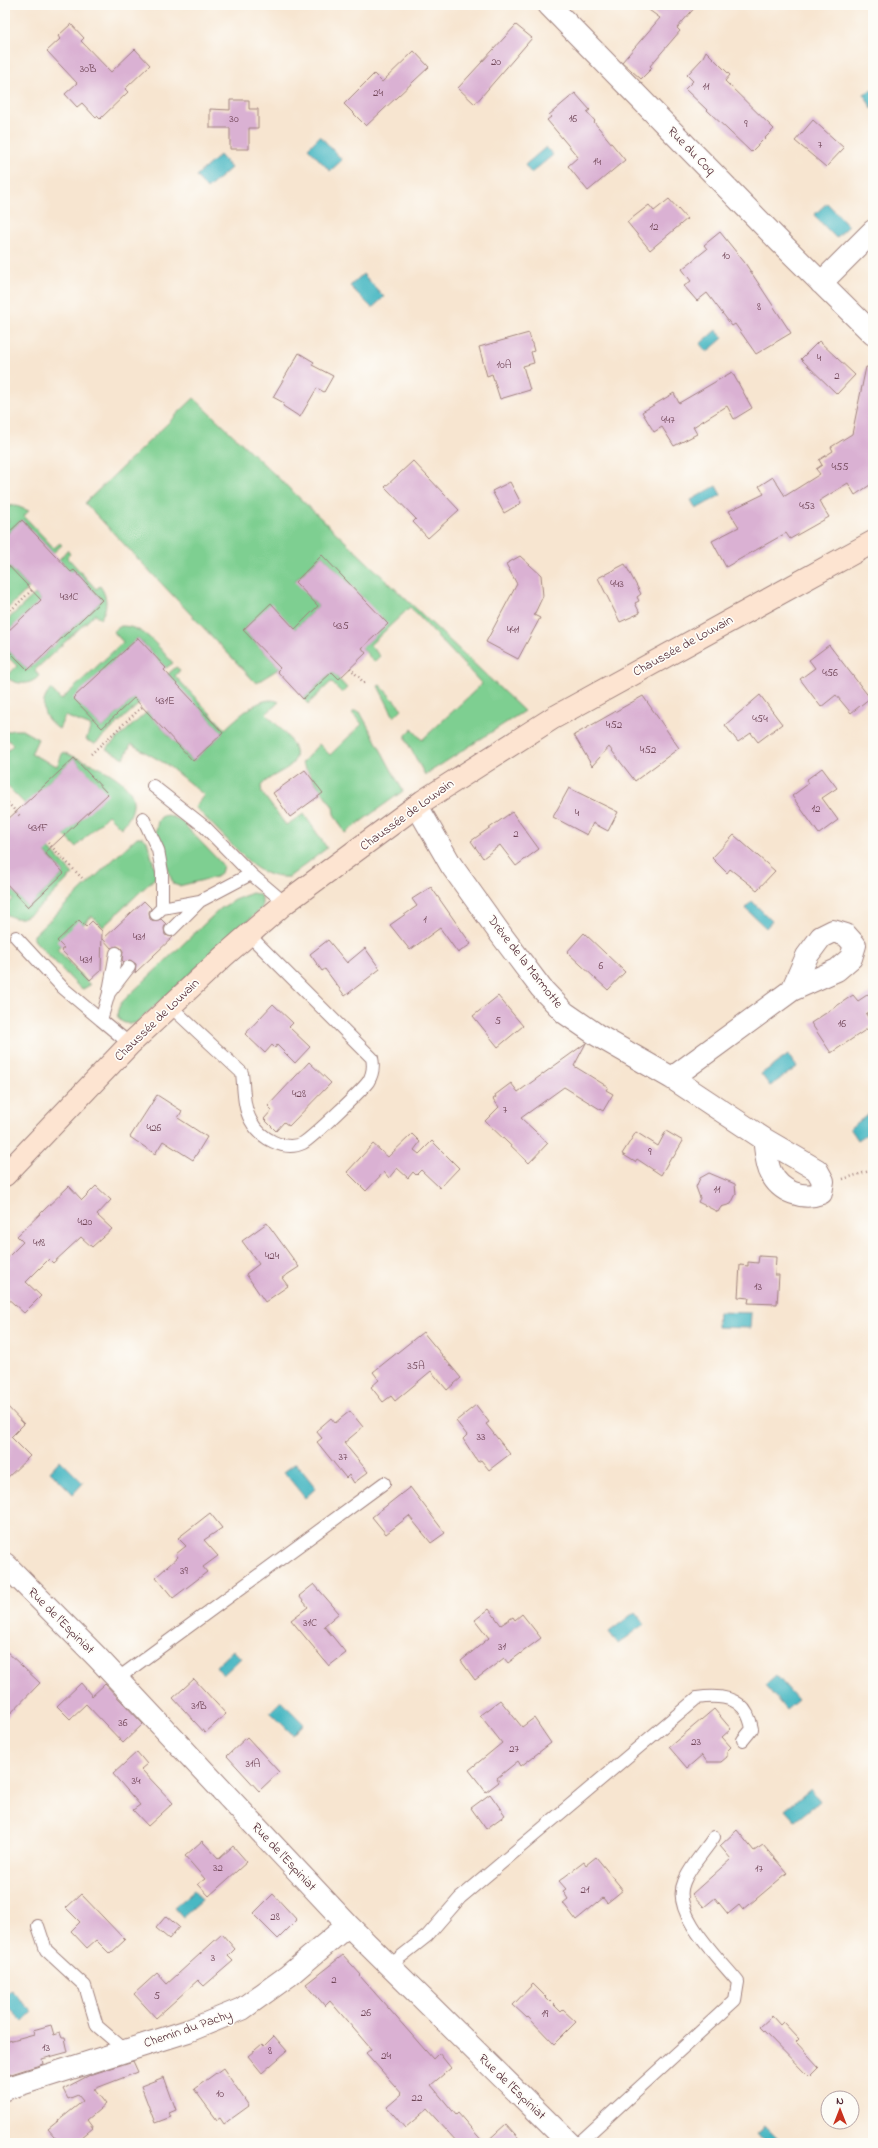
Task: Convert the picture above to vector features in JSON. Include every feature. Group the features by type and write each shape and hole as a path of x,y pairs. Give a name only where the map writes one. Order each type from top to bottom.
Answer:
{"main road":[{"name":"Chaussée de Louvain","path":"5,1174 130,1044 248,935 285,903 423,801 553,718 873,542"}],"street":[{"name":"Rue du Coq","path":"561,9 821,283 873,334"},
{"path":"821,283 873,231"},
{"name":"Drève de la Marmotte","path":"417,806 451,865 542,988 572,1017 597,1035 672,1078 764,1139 817,1170 823,1181 823,1185"},
{"path":"672,1078 792,990"},
{"path":"764,1139 771,1173 783,1187 795,1194 811,1196 821,1192 823,1185"},
{"name":"Rue de l'Espiniat","path":"5,1564 117,1679 348,1925 569,2143"},
{"name":"Chemin du Pachy","path":"5,2089 188,2030 242,2009 288,1976 348,1925"}],"lane":[{"path":"154,786 205,827 252,874 285,903"},
{"path":"143,818 158,850 162,872 159,911 200,901 252,874"},
{"path":"171,930 200,901"},
{"path":"170,1006 242,1073 246,1107 251,1122 268,1140 288,1146 303,1143 369,1081 374,1068 372,1058 248,935"},
{"path":"16,937 63,988 130,1044"},
{"path":"101,1020 109,993 116,953"},
{"path":"109,993 129,967"},
{"path":"117,1679 384,1483"},
{"path":"389,1966 428,1936 460,1898 697,1698 722,1696 736,1701 750,1719 752,1724 752,1729 743,1740"},
{"path":"580,2143 735,2000 738,1982 688,1919 681,1893 684,1882 714,1837"},
{"path":"38,1926 46,1950 85,1986 97,2026 125,2050"}],"path":[{"path":"5,616 32,590"},
{"path":"350,668 365,684"},
{"path":"91,754 142,707"},
{"path":"5,800 20,816"},
{"path":"48,843 82,878"},
{"path":"823,1185 873,1170"}],"green space":[{"path":"194,398 524,711 425,775 406,740 406,735 412,729 422,740 482,684 410,607 370,645 380,656 374,662 362,648 387,624 322,555 295,581 318,606 295,629 271,604 243,630 280,668 256,683 85,503"},
{"path":"14,505 29,511 24,516 54,548 60,543 62,545 53,553 22,520 5,536 5,525 9,521 5,516 5,507"},
{"path":"67,550 70,554 67,557 96,589 100,586 103,590 106,598 106,607 103,615 100,619 95,614 35,670 39,676 27,683 14,682 6,677 17,666 5,654 5,647 28,670 102,600 74,570 70,573 58,561"},
{"path":"5,562 29,588 5,611"},
{"path":"35,594 41,600 5,634 5,622"},
{"path":"121,626 137,629 144,633 173,663 166,668 138,638 74,698 102,728 134,698 139,704 95,744 86,740 91,726 65,716 59,729 49,721 44,711 44,701 51,689 61,700 123,642 113,631"},
{"path":"176,667 180,670 175,676 225,729 243,713 258,704 272,700 279,702 266,714 283,731 293,745 295,759 291,765 261,786 262,793 286,825 304,814 327,848 289,877 278,877 252,865 195,807 204,795 166,764 131,744 124,758 106,749 147,712 193,761 223,733 167,675"},
{"path":"332,672 347,688 342,693 331,682 308,704 303,699"},
{"path":"380,685 402,709 394,717 378,686"},
{"path":"354,711 360,712 403,791 345,833 334,814 333,807 302,763 319,744 330,755 362,724 352,713"},
{"path":"12,730 22,730 38,739 31,754 57,766 63,752 105,770 118,779 128,788 133,800 131,813 121,828 108,815 76,847 64,835 107,794 74,758 25,804 5,784 5,753 13,745 5,736 5,733"},
{"path":"168,815 180,820 220,862 223,866 221,873 216,877 179,886 173,884 156,831 158,821 162,816"},
{"path":"137,837 142,837 147,841 157,876 103,927 92,916 57,949 90,985 83,989 78,986 35,941 33,936"},
{"path":"46,845 73,874 35,911 22,918 11,917 5,913 5,907 13,899 5,891 5,882 28,907 64,873 42,849"},
{"path":"252,893 258,894 262,897 262,908 136,1023 125,1023 119,1019 118,1012 122,1002 220,909 234,900"}],"water":[{"path":"873,89 873,108 872,109 864,94"},
{"path":"320,136 342,160 330,171 308,148"},
{"path":"546,147 553,155 531,173 525,165"},
{"path":"220,155 231,168 207,189 196,176"},
{"path":"827,203 849,226 836,238 814,215"},
{"path":"363,274 384,297 372,308 350,286"},
{"path":"716,330 723,338 707,352 700,344"},
{"path":"716,486 721,495 696,509 691,500"},
{"path":"752,901 772,921 766,928 745,908"},
{"path":"788,1055 797,1067 770,1086 761,1074"},
{"path":"873,1111 873,1130 858,1140 850,1128"},
{"path":"718,1312 751,1313 750,1328 717,1327"},
{"path":"60,1460 83,1483 73,1494 50,1471"},
{"path":"296,1463 316,1488 305,1498 284,1472"},
{"path":"635,1612 645,1624 618,1644 609,1632"},
{"path":"233,1650 241,1658 223,1675 216,1666"},
{"path":"776,1675 798,1700 786,1710 765,1685"},
{"path":"281,1701 304,1724 293,1735 270,1712"},
{"path":"811,1789 820,1801 795,1821 785,1810"},
{"path":"194,1890 202,1900 183,1917 174,1907"},
{"path":"11,1990 33,2012 23,2022 5,2004 5,1996"},
{"path":"765,2126 782,2143 766,2143 757,2133"}],"building":[{"path":"642,5 697,5 677,28 680,31 650,66 652,68 641,79 622,62 660,18"},
{"path":"71,24 84,38 81,41 111,72 135,49 150,65 125,89 128,92 100,119 97,116 96,118 82,103 77,107 65,94 77,83 47,51 60,39 58,36"},
{"path":"516,25 532,38 475,104 458,88"},
{"path":"414,51 429,67 366,126 344,104 374,74 382,82"},
{"path":"706,51 730,75 725,81 774,129 751,152 685,89 693,81 687,75 702,59"},
{"path":"575,93 590,110 587,112 595,121 594,122 625,160 588,191 568,166 578,157 547,120 551,117 549,115"},
{"path":"230,100 249,100 249,109 258,109 258,128 249,128 249,149 230,149 230,128 210,128 210,109 230,110"},
{"path":"813,120 844,148 826,167 795,141"},
{"path":"669,199 687,219 650,250 627,222 649,205 654,211"},
{"path":"720,232 745,263 791,333 756,354 735,324 732,326 707,293 697,301 684,286 691,281 682,269 707,249 704,245"},
{"path":"529,333 534,351 531,352 534,363 523,366 530,390 500,399 492,374 487,376 479,347"},
{"path":"819,341 855,375 837,394 801,359"},
{"path":"299,353 314,362 312,365 333,376 324,392 317,388 300,417 283,406 284,403 273,397"},
{"path":"866,367 873,368 873,483 855,495 848,483 819,501 829,517 790,539 786,533 726,567 712,541 739,527 729,511 764,494 759,486 773,477 785,496 820,474 816,469 822,465 819,460 833,451 831,447 852,434"},
{"path":"732,372 752,408 734,419 727,406 693,427 697,434 674,446 662,427 654,432 642,412 674,393 679,403"},
{"path":"413,461 459,510 428,538 413,522 416,519 385,487"},
{"path":"510,482 521,503 504,513 492,491"},
{"path":"22,520 71,572 74,570 102,600 28,670 5,647 5,634 41,600 5,562 5,536"},
{"path":"322,555 388,624 362,648 366,653 339,679 332,672 303,699 277,671 280,668 243,630 271,603 295,629 318,606 295,582"},
{"path":"520,556 541,575 543,596 534,615 540,618 518,659 486,642 517,584 506,564"},
{"path":"625,564 641,594 637,597 639,601 635,603 640,613 620,622 598,578"},
{"path":"138,638 166,668 164,670 223,733 193,761 134,698 102,728 73,698"},
{"path":"829,645 870,698 851,713 836,695 821,707 800,679 815,668 809,660"},
{"path":"760,695 782,724 758,742 751,733 738,742 725,725"},
{"path":"643,696 679,748 635,781 609,747 592,766 574,735"},
{"path":"74,758 108,794 45,853 64,873 28,907 5,882 5,822"},
{"path":"822,768 837,788 822,798 838,820 819,834 792,796 808,784 806,780"},
{"path":"305,770 323,793 290,817 273,793"},
{"path":"569,788 618,812 608,831 593,823 587,835 553,817"},
{"path":"512,812 539,849 516,866 500,845 483,858 471,841"},
{"path":"734,835 775,871 757,890 730,869 727,873 712,858"},
{"path":"431,887 471,944 458,953 440,928 410,950 390,925 417,906 412,899"},
{"path":"144,901 151,908 149,912 150,919 154,921 161,919 166,924 164,928 165,935 173,937 135,973 136,964 130,960 124,962 122,960 123,951 121,948 117,946 111,948 103,939"},
{"path":"79,920 86,927 92,921 102,931 101,970 90,980 61,950 64,948 57,941"},
{"path":"584,933 625,972 608,990 567,952"},
{"path":"328,940 347,963 365,948 380,969 345,996 325,969 322,971 310,954"},
{"path":"873,991 873,1009 866,1014 873,1025 831,1053 811,1023 853,995 858,1001"},
{"path":"498,996 523,1026 498,1047 473,1016"},
{"path":"273,1004 293,1023 289,1027 310,1047 295,1063 277,1045 275,1048 272,1045 265,1053 245,1034"},
{"path":"586,1043 574,1066 608,1087 606,1090 613,1094 603,1111 564,1087 521,1118 548,1143 529,1163 485,1121 499,1107 493,1099 496,1097 495,1095 511,1083 518,1092"},
{"path":"309,1062 331,1083 289,1126 284,1122 276,1131 264,1119 272,1110 268,1106"},
{"path":"157,1095 182,1111 178,1118 207,1137 193,1160 163,1141 155,1154 130,1137"},
{"path":"666,1131 683,1141 673,1158 671,1157 661,1175 637,1159 635,1162 622,1154 636,1132 658,1146"},
{"path":"412,1134 420,1142 414,1150 419,1154 432,1141 459,1168 440,1188 421,1170 416,1175 413,1172 408,1178 397,1168 389,1178 384,1172 366,1191 347,1172 373,1144 388,1157"},
{"path":"709,1173 735,1184 736,1194 731,1204 721,1207 718,1212 698,1202 700,1198 696,1187 700,1178"},
{"path":"69,1186 82,1200 96,1186 111,1200 97,1215 112,1229 92,1247 81,1237 53,1263 49,1259 26,1282 41,1296 24,1313 5,1296 5,1260 23,1242 17,1236"},
{"path":"267,1223 299,1267 282,1278 288,1286 265,1302 246,1274 259,1264 242,1241"},
{"path":"759,1256 776,1257 775,1275 779,1275 777,1304 748,1303 749,1298 738,1297 740,1265 748,1266 748,1262 758,1263"},
{"path":"423,1332 461,1378 447,1390 431,1371 395,1401 391,1396 383,1402 371,1387 379,1380 373,1372"},
{"path":"5,1404 24,1424 11,1437 30,1456 5,1480"},
{"path":"476,1405 489,1422 486,1424 510,1454 489,1470 481,1460 478,1462 463,1439 467,1435 456,1421"},
{"path":"350,1411 363,1427 344,1443 368,1472 354,1483 349,1475 346,1478 317,1442 322,1438 316,1431 331,1418 335,1423"},
{"path":"410,1487 445,1533 431,1543 409,1516 386,1534 372,1517"},
{"path":"210,1513 222,1528 204,1540 218,1556 203,1567 207,1572 173,1598 156,1577 178,1557 176,1554 186,1546 178,1538"},
{"path":"314,1584 339,1613 324,1626 346,1653 329,1666 291,1620 308,1607 299,1596"},
{"path":"489,1609 501,1625 513,1617 515,1620 522,1614 541,1638 508,1663 504,1658 475,1680 461,1661 489,1638 475,1620"},
{"path":"5,1650 40,1683 5,1719"},
{"path":"194,1679 226,1714 205,1733 173,1698"},
{"path":"81,1683 92,1696 105,1684 143,1724 123,1743 86,1704 70,1719 57,1706"},
{"path":"500,1700 522,1727 534,1718 551,1743 521,1766 518,1761 497,1778 499,1782 486,1792 469,1770 502,1743 480,1715"},
{"path":"714,1709 731,1729 722,1737 731,1747 727,1751 727,1757 721,1762 707,1762 702,1755 687,1768 669,1747"},
{"path":"247,1737 279,1772 259,1791 227,1756"},
{"path":"137,1752 147,1764 141,1769 173,1803 148,1826 133,1810 140,1805 113,1774"},
{"path":"490,1794 505,1815 486,1829 471,1808"},
{"path":"737,1830 754,1851 763,1845 787,1873 743,1910 739,1905 728,1914 715,1898 704,1907 692,1894 731,1859 720,1846"},
{"path":"202,1841 219,1859 233,1846 247,1862 209,1896 198,1884 205,1879 185,1856"},
{"path":"596,1857 623,1890 607,1903 603,1898 576,1920 563,1903 568,1899 563,1891 566,1889 559,1881 584,1862 586,1865"},
{"path":"81,1894 125,1940 110,1954 96,1940 87,1948 71,1931 80,1922 66,1908"},
{"path":"273,1894 297,1920 278,1939 253,1914"},
{"path":"166,1916 179,1927 169,1939 156,1928"},
{"path":"222,1934 235,1949 228,1956 233,1961 204,1986 198,1980 156,2018 134,1994 157,1973 167,1984"},
{"path":"343,1955 433,2059 439,2053 451,2068 431,2085 456,2115 458,2113 484,2143 458,2143 427,2109 405,2128 387,2107 402,2094 366,2053 371,2049 330,2001 325,2006 306,1984"},
{"path":"533,1984 561,2012 563,2010 576,2022 554,2044 528,2017 527,2018 513,2005"},
{"path":"772,2016 780,2025 783,2022 799,2039 796,2042 819,2067 809,2077 760,2027"},
{"path":"51,2025 54,2035 60,2033 62,2038 65,2038 68,2052 42,2059 43,2064 5,2076 5,2042 34,2034 33,2030"},
{"path":"274,2036 287,2051 262,2073 248,2056 262,2044 264,2046"},
{"path":"133,2061 138,2072 94,2089 106,2104 87,2120 93,2128 75,2143 60,2143 48,2129 83,2101 78,2095 68,2099 63,2089 90,2075"},
{"path":"223,2068 249,2106 224,2124 220,2118 217,2120 194,2089"},
{"path":"164,2077 176,2110 169,2113 171,2117 155,2123 141,2086"},
{"path":"506,2124 523,2143 485,2143"}]}
